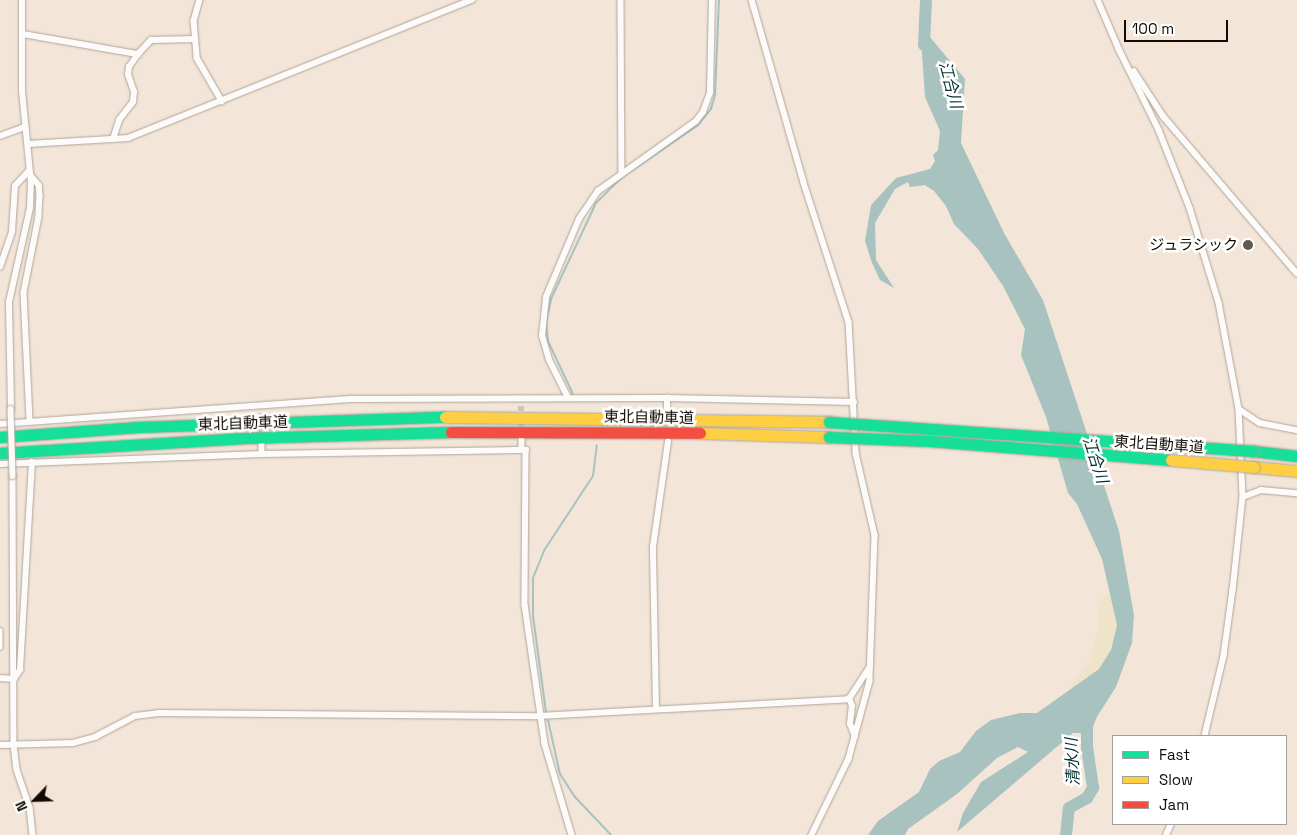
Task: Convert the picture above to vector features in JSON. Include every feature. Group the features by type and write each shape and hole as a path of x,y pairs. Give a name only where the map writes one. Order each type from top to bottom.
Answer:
{"highway":[{"name":"東北自動車道","path":"0,437 158,426 442,416 829,422 1253,451 1297,456"},
{"name":"東北自動車道","path":"0,453 244,438 442,432 638,432 930,441 1297,471"}],"street":[{"path":"22,0 24,127 28,144 28,172 31,183 30,208 9,302 13,476 14,745 33,835"},
{"path":"200,0 194,39 200,66 222,100"},
{"path":"28,144 128,138 472,0"},
{"path":"621,0 622,172"},
{"path":"568,398 545,348 542,310 579,219 598,191 622,172 696,121 707,104 712,0"},
{"path":"752,0 804,183 849,322 856,454 875,535 874,612 869,668 870,681 849,759 812,835"},
{"path":"1098,0 1159,130 1190,208 1219,303 1239,409 1243,497 1230,621 1205,735"},
{"path":"23,34 138,54"},
{"path":"113,139 120,120 133,102 134,92 128,75 129,67 138,54 151,40 194,39"},
{"path":"1120,50 1164,117 1297,273"},
{"path":"0,136 24,127"},
{"path":"0,267 12,232 15,186 28,172"},
{"path":"28,172 39,186 40,195 39,217 24,293 30,421"},
{"path":"0,424 260,404 520,398 667,398 854,402"},
{"path":"520,398 520,406"},
{"path":"667,398 667,408"},
{"path":"260,404 261,413"},
{"path":"1239,409 1260,423 1297,430"},
{"path":"522,438 522,450"},
{"path":"656,709 652,547 668,442"},
{"path":"262,444 262,454"},
{"path":"0,464 262,454 526,450 525,605 540,716 550,765 572,835"},
{"path":"14,678 20,670 32,462"},
{"path":"1243,497 1261,490 1297,493"},
{"path":"0,631 0,647"},
{"path":"849,699 869,668"},
{"path":"0,678 14,678"},
{"path":"0,745 73,743 95,737 135,716 158,713 540,716 849,699"},
{"path":"849,699 852,706 850,724 855,737"}],"sand":[{"path":"1111,594 1117,625 1111,650 1099,669 1065,695 1090,658 1098,626 1100,599"}],"water":[{"path":"920,25 965,79 961,143 1004,233 1043,300 1119,531 1134,615 1132,643 1116,687 1091,726 1081,733 1073,733 957,832 963,813 981,782 1028,752 1018,747 997,758 957,794 908,829 905,835 868,835 878,821 919,792 930,769 939,761 960,752 976,731 991,720 1020,713 1037,713 1099,669 1111,650 1117,625 1102,559 1077,504 1068,493 1046,417 1021,355 1025,329 1003,286 978,249 954,224 946,206 934,191 925,185 910,187 908,182 895,189 875,223 876,260 894,288 880,280 872,263 865,241 871,205 896,178 930,169 935,161 933,155 938,150 940,131 925,97"}],"waterway":[{"path":"573,394 548,341 546,323 551,299 596,203 621,178 698,125 711,109 715,95 719,0"},
{"name":"江合川","path":"924,45 926,0"},
{"path":"546,712 533,616 533,578 545,549 593,476 597,445"},
{"name":"清水川","path":"1066,835 1069,808 1087,798 1093,788 1087,747 1087,726 1092,712"},
{"path":"548,720 560,774 575,797 611,835"}],"tunnel":[{"path":"521,406 522,434"},
{"path":"261,413 262,440"}],"traffic: fast":[{"path":"0,437 139,427 445,417"},
{"path":"829,422 1253,451"},
{"path":"0,453 245,438 451,432"},
{"path":"829,437 930,441 1171,460"},
{"path":"1253,451 1297,456"}],"traffic: slow":[{"path":"445,417 829,422"},
{"path":"700,433 829,437"},
{"path":"1171,460 1254,467"},
{"path":"1254,467 1297,471"}],"traffic: jam":[{"path":"451,432 700,433"}],"place":[{"name":"ジュラシック","path":"1248,245"}]}
